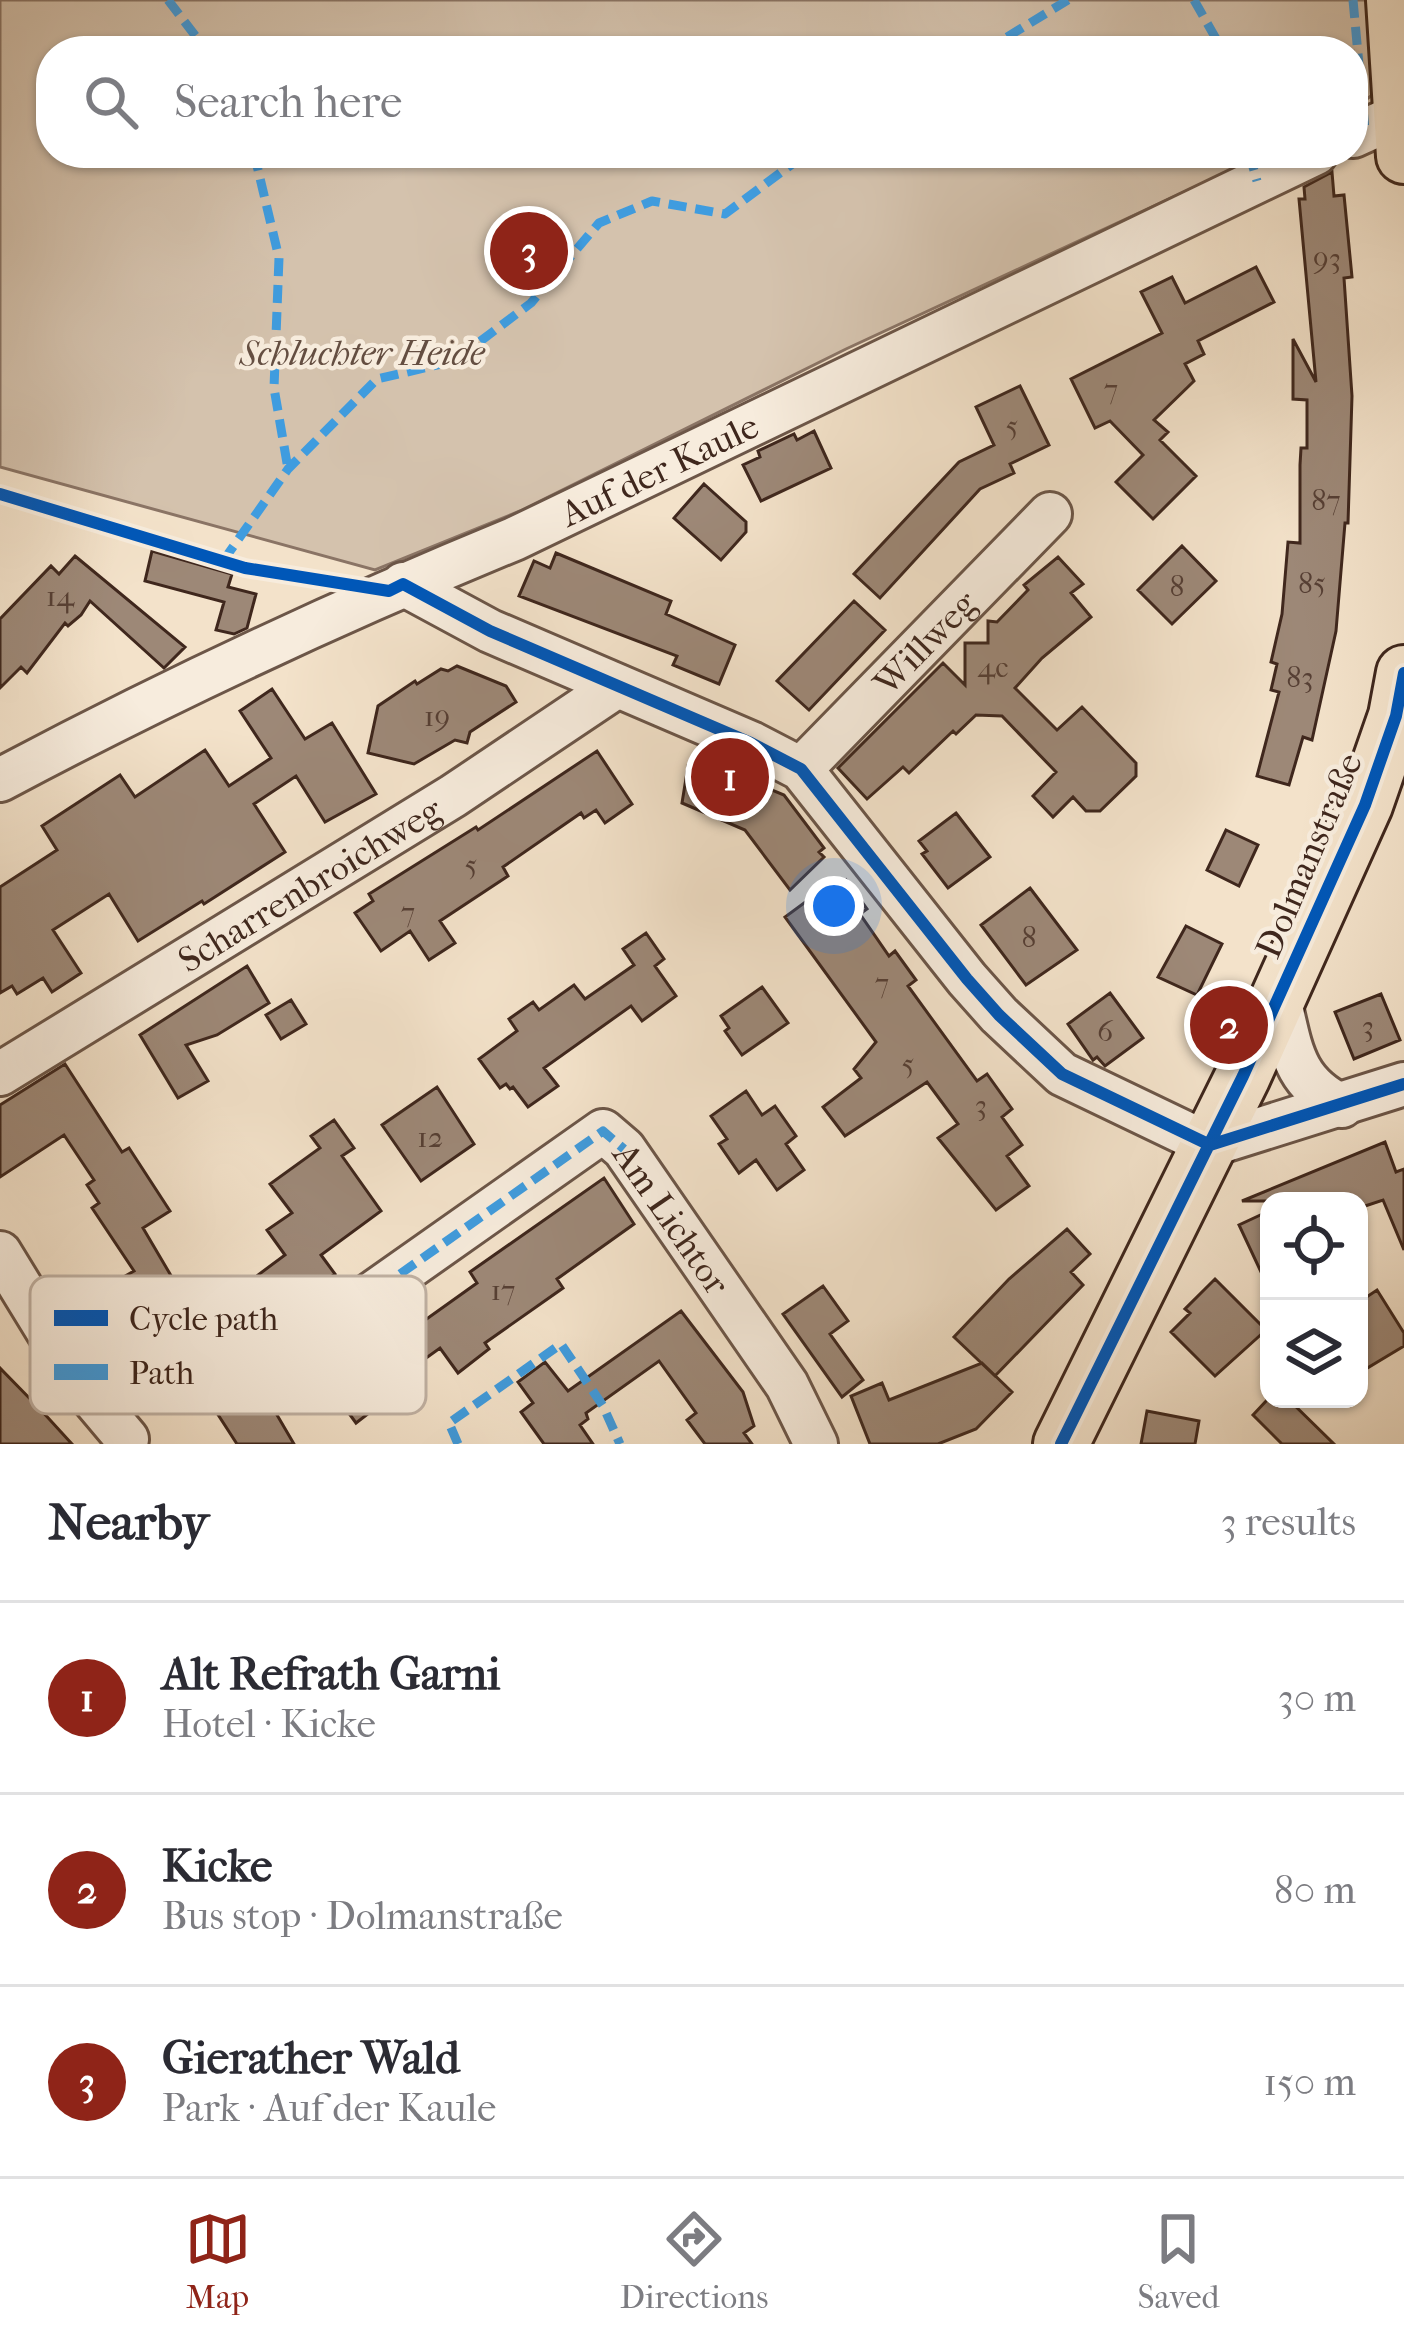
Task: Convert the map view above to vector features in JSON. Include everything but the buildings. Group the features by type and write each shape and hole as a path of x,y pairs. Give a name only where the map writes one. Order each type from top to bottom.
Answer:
{"main road":[{"path":"1390,130 1394,5"},
{"name":"Dolmanstraße","path":"1061,1444 1210,1145 1366,805 1396,716 1404,673"}],"street":[{"name":"Auf der Kaule","path":"0,781 112,721 403,584 514,539 1285,168"},
{"name":"Willweg","path":"801,770 1050,514"},
{"path":"403,584 490,631 751,743 801,770 998,1015 1063,1074 1210,1145 1404,1084"},
{"name":"Scharrenbroichweg","path":"0,1074 434,808 617,686"},
{"path":"1279,998 1295,1065 1318,1095 1342,1106"},
{"name":"Am Lichtor","path":"399,1276 604,1131 624,1149 787,1385 816,1444"},
{"path":"0,1252 30,1301"},
{"path":"106,1414 127,1438"}],"green space":[{"name":"Schluchter Heide","path":"0,0 1404,0 1404,72 1368,98 1368,36 36,36 36,168 1236,168 846,349 520,511 375,570 0,467"}],"marked path":[{"path":"168,0 196,36"},
{"path":"1009,36 1068,0"},
{"path":"1194,0 1214,36"},
{"path":"1353,0 1356,36"},
{"path":"258,168 279,258 274,388 288,469"},
{"path":"223,561 288,469 377,379 454,361 531,303 599,223 652,201 725,214 787,168"},
{"path":"1253,168 1257,181"},
{"path":"397,1276 603,1131 624,1149"},
{"path":"458,1444 449,1423 561,1344 603,1406 620,1444"}],"cycle path":[{"path":"0,494 245,568 389,591 403,584 490,631 801,769 967,979 1062,1074 1210,1145"},
{"path":"1061,1444 1243,1076 1365,805 1396,716 1404,673"},
{"path":"1210,1145 1404,1084"}],"place":[{"name":"Gierather Wald","path":"529,251"},
{"name":"Alt Refrath Garni","path":"730,777"},
{"name":"Kicke","path":"1229,1025"}]}
